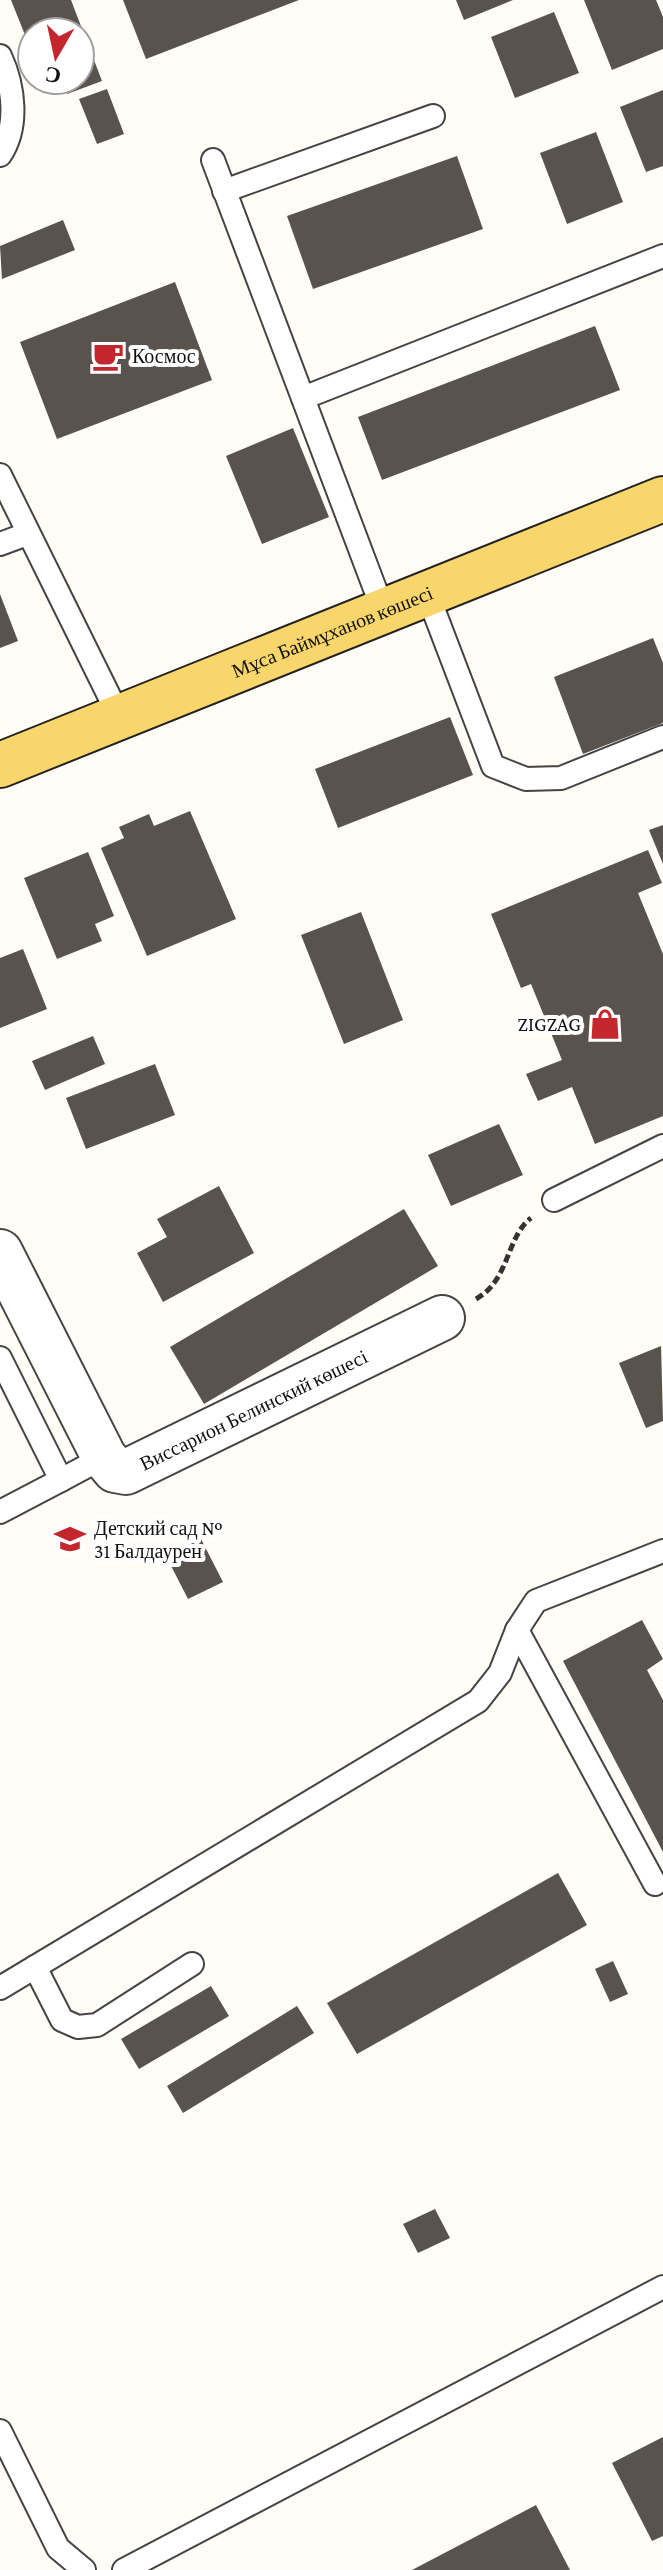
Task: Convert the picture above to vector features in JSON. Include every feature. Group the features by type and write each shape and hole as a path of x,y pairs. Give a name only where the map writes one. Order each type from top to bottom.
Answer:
{"main road":[{"name":"Мұса Баймұханов көшесі","path":"0,765 663,499"}],"street":[{"path":"0,1252 104,1457"},
{"name":"Виссарион Белинский көшесі","path":"104,1457 115,1470 126,1472 442,1318"}],"lane":[{"path":"0,56 7,70 13,105 10,140 0,155"},
{"path":"224,191 433,116"},
{"path":"213,160 383,610"},
{"path":"303,398 663,256"},
{"path":"0,475 119,716"},
{"path":"0,544 27,534"},
{"path":"427,593 493,766 526,779 561,778 663,737"},
{"path":"554,1200 663,1146"},
{"path":"0,1358 61,1480"},
{"path":"0,1512 104,1457"},
{"path":"0,1988 478,1701 500,1673 517,1630 536,1601 663,1551"},
{"path":"517,1630 655,1884"},
{"path":"35,1967 62,2020 78,2027 97,2025 192,1964"},
{"path":"124,2570 663,2287"},
{"path":"0,2431 9,2474 58,2548 84,2570"}],"path":[{"path":"442,1318 484,1295 507,1266 522,1224 554,1200"}],"building":[{"path":"11,0 71,0 77,16 17,16"},
{"path":"123,0 299,0 146,59"},
{"path":"456,0 513,0 464,20"},
{"path":"584,0 656,0 663,17 663,49 612,70"},
{"path":"554,12 579,73 515,98 491,37"},
{"path":"96,65 102,81 96,83"},
{"path":"107,89 124,134 97,144 79,99 96,96 96,93"},
{"path":"663,90 663,166 646,172 620,107"},
{"path":"596,132 623,202 567,224 540,153"},
{"path":"457,156 483,229 313,289 287,216"},
{"path":"63,220 75,250 2,279 0,246"},
{"path":"175,282 212,380 57,439 20,342"},
{"path":"595,326 620,390 382,480 358,417"},
{"path":"293,428 329,517 262,544 226,456"},
{"path":"0,594 18,641 0,648"},
{"path":"653,638 663,663 663,723 583,754 554,677"},
{"path":"450,717 473,775 338,828 315,769"},
{"path":"190,811 236,919 147,956 101,848 124,838 119,827 149,814 154,826"},
{"path":"663,825 663,864 649,830"},
{"name":"ZIGZAG","path":"648,850 662,883 638,893 663,954 663,1116 595,1144 572,1087 538,1101 526,1074 562,1060 531,984 521,988 491,914"},
{"path":"88,852 114,916 95,924 102,941 57,959 24,878"},
{"path":"361,912 403,1020 344,1044 301,935"},
{"path":"23,949 47,1009 0,1028 0,958"},
{"path":"93,1036 105,1064 45,1090 32,1061"},
{"path":"155,1064 175,1115 86,1149 66,1098"},
{"path":"499,1124 523,1175 451,1206 428,1155"},
{"path":"219,1186 254,1253 163,1302 137,1253 167,1237 157,1219"},
{"path":"404,1209 438,1266 204,1404 170,1347"},
{"path":"661,1346 663,1421 646,1428 619,1363"},
{"path":"201,1539 223,1582 188,1599 166,1556"},
{"path":"642,1620 663,1659 647,1670 663,1700 663,1852 563,1661"},
{"path":"558,1873 587,1925 357,2054 327,2003"},
{"path":"613,1961 628,1994 610,2002 595,1969"},
{"path":"211,1986 229,2016 139,2069 121,2039"},
{"path":"297,2006 314,2033 183,2113 167,2086"},
{"path":"435,2209 450,2238 418,2253 403,2224"},
{"path":"663,2437 663,2536 652,2541 612,2463"},
{"path":"536,2505 570,2570 412,2570"}],"place":[{"name":"Космос","path":"108,356"},
{"name":"ZIGZAG","path":"605,1024"},
{"name":"Детский сад № 31 Балдаурен","path":"70,1539"}]}
